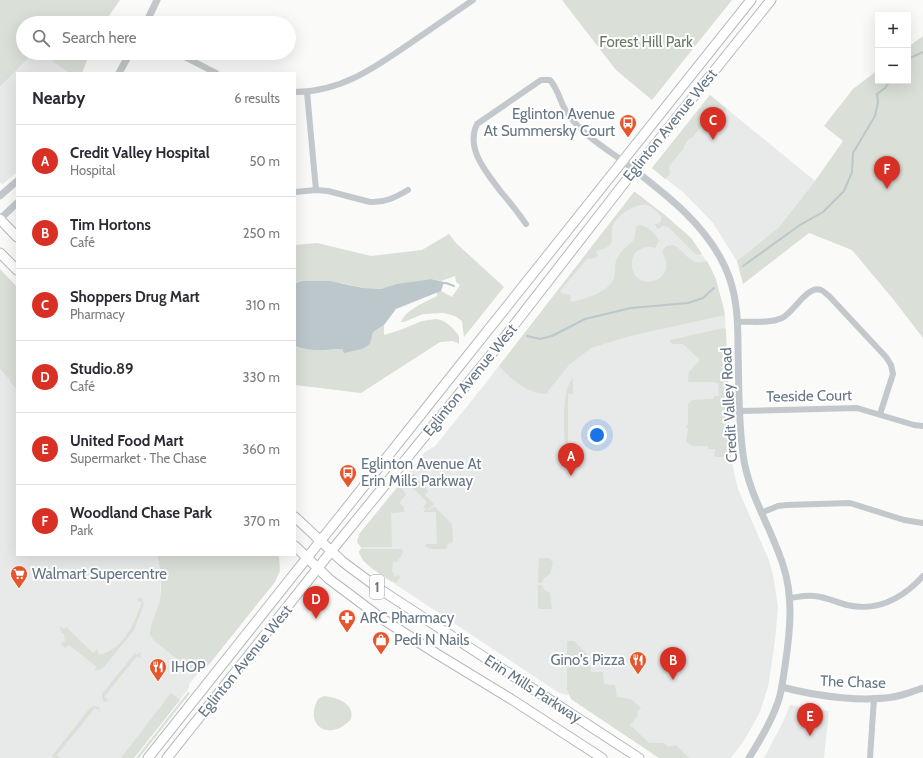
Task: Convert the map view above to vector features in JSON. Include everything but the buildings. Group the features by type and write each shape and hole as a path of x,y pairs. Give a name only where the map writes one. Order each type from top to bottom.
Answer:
{"main road":[{"name":"Eglinton Avenue West","path":"148,758 751,0"},
{"name":"Eglinton Avenue West","path":"166,758 331,551 490,356 634,170 771,0"},
{"path":"0,219 16,236"},
{"path":"0,253 16,269"},
{"name":"Erin Mills Parkway","path":"296,518 343,562 378,588 639,758"},
{"name":"Erin Mills Parkway","path":"296,547 329,579 381,618 602,758"}],"street":[{"path":"149,16 157,0"},
{"path":"296,92 307,92 328,88 368,72 473,0"},
{"path":"120,72 126,60"},
{"path":"191,60 214,72"},
{"path":"526,224 482,167 476,154 473,135 477,124 541,80 550,80 554,84 567,112 583,131 623,161"},
{"path":"307,92 316,190"},
{"name":"Credit Valley Road","path":"623,161 681,208 695,223 715,249 725,266 732,284 738,322 740,411 744,466 752,493 783,564 788,580 790,598 789,638 782,687 773,714 749,758"},
{"path":"0,196 16,182"},
{"path":"296,192 316,190 328,191 370,202 377,202 396,197 408,190"},
{"path":"0,219 16,204"},
{"path":"738,322 774,321 783,318 813,290 820,290 829,296 881,352 891,365 893,374 880,414"},
{"name":"Teeside Court","path":"740,411 857,408 914,425 923,426"},
{"path":"761,513 778,506 786,505 850,503 904,520 923,523"},
{"path":"790,598 812,596 826,598 847,605 871,607 897,598 912,588 923,576"},
{"name":"The Chase","path":"782,687 824,696 874,698 901,695 923,688"},
{"path":"870,758 874,698"}],"shaded area":[{"path":"26,60 51,60 68,72 16,72 16,173 3,184 0,183 0,87"},
{"path":"710,95 815,181 779,227 737,261 713,223 684,193 652,168"},
{"path":"634,192 666,216 691,238 712,270 725,315 729,436 734,472 738,489 768,558 773,575 778,607 775,641 768,687 760,712 745,739 731,758 659,758 574,701 569,695 559,693 392,582 363,561 359,553 361,547 357,543 360,533 425,452 435,446 485,384"},
{"path":"431,279 444,282 441,291 396,309 384,325 373,332 370,344 362,349 344,353 342,349 312,350 296,346 296,283 303,281 330,281 363,288 381,289 397,284"},
{"path":"0,369 11,380 9,381 16,389 16,556 157,556 161,572 160,597 158,610 150,631 151,637 187,668 199,672 189,684 189,688 134,758 0,758"},
{"path":"790,705 829,711 824,758 764,758 783,722"}],"green space":[{"path":"0,0 120,0 109,16 16,16 16,60 26,60 0,87"},
{"name":"Forest Hill Park","path":"562,0 732,0 652,100 616,70"},
{"path":"923,36 923,338 852,250 809,233 743,284 737,261 779,227 815,181 843,141 824,126 853,89 875,72 875,84 911,84 911,45"},
{"path":"51,60 87,60 82,72 68,72"},
{"path":"710,95 727,109 723,113 716,108 691,139 690,138 669,166 670,174 665,179 652,168"},
{"path":"634,192 666,216 691,238 702,254 698,255 694,253 668,227 663,226 658,229 654,224 661,221 661,216 652,208 646,205 636,206 617,219 612,228 612,240 610,245 598,250 596,252 598,255 596,258 587,259 560,291 561,293 570,295 571,302 604,290 614,280 615,263 617,258 634,240 636,228 638,225 641,225 651,230 659,241 655,248 650,247 640,249 635,253 632,258 632,268 635,276 648,282 656,280 662,276 666,270 666,262 662,252 666,246 673,245 682,251 688,258 696,262 707,261 716,279 725,315 630,336 591,348 569,365 548,393 542,394 528,390 521,386 499,366"},
{"path":"449,234 457,244 504,287 464,337 462,321 455,316 444,313 423,314 401,322 407,313 422,303 437,296 437,291 441,291 452,297 460,285 456,282 455,276 441,281 431,279 381,289 363,288 342,283 303,281 296,283 296,245 317,243 371,256 422,250"},
{"path":"0,269 16,286 16,389 0,369"},
{"path":"436,319 446,323 459,336 459,344 453,341 440,342 361,393 296,385 296,346 313,350 332,350 361,346 370,344 373,332 384,325 384,335 422,321"},
{"path":"724,328 726,329 731,457 717,457 714,456 715,449 708,449 708,446 692,446 686,441 688,430 686,425 688,425 688,404 693,400 714,399 714,396 719,396 718,383 688,382 689,372 700,360 683,344 673,344 670,340"},
{"path":"573,378 573,394 568,394 568,450 565,453 564,414 566,393"},
{"path":"409,472 414,475 428,491 425,495 434,504 429,509 423,508 427,502 404,479"},
{"path":"398,487 401,488 406,494 399,503 404,507 404,512 391,513 392,547 361,547 357,541 360,533"},
{"path":"434,506 452,524 453,542 448,544 446,549 430,549 425,546 426,544 437,544 436,512 424,512 425,509 430,510"},
{"path":"361,549 402,549 403,553 397,562 393,561 392,570 394,577 399,575 400,577 396,583 393,580 392,582 368,565 361,556 359,551"},
{"path":"157,556 278,556 280,571 275,582 207,667 199,672 190,670 150,636 151,627 161,593 160,571"},
{"path":"539,558 549,558 553,562 550,574 544,578 542,583 538,583"},
{"path":"538,585 542,585 544,590 550,593 552,609 538,608"},
{"path":"141,597 144,604 134,630 103,668 94,671 97,667 69,645 65,648 60,643 65,642 64,634 61,632 60,626 64,629 66,627 93,653 97,649 99,655 108,652 127,634 139,610 142,602 138,601 138,599"},
{"path":"567,641 574,641 589,656 591,672 603,672 604,684 615,685 617,697 631,699 641,708 637,712 638,716 630,725 649,743 664,743 668,747 676,745 689,758 659,758 571,699 567,689"},
{"path":"141,652 140,658 137,656 104,697 108,700 106,702 103,701 102,694 135,653 137,655"},
{"path":"188,692 190,693 139,758 136,758"},
{"path":"171,693 180,700 134,758 121,758"},
{"path":"324,696 344,702 348,705 352,714 351,719 343,726 335,730 321,728 317,724 314,717 314,709 318,699"},
{"path":"93,706 99,707 100,711 95,708 57,755 60,758 54,758 52,756"}],"waterway":[{"path":"911,58 923,52"},
{"path":"743,266 800,225 823,212 844,191 852,172 853,153 875,116 878,102 877,94 888,84"},
{"path":"443,283 454,286"},
{"path":"527,336 540,339 552,336 585,319 631,308 688,303 703,298 714,288"}],"place":[{"name":"Eglinton Avenue At Summersky Court","path":"628,138"},
{"name":"Shoppers Drug Mart","path":"713,140"},
{"name":"Woodland Chase Park","path":"887,189"},
{"name":"Credit Valley Hospital","path":"571,476"},
{"name":"Eglinton Avenue At Erin Mills Parkway","path":"348,488"},
{"name":"Walmart Supercentre","path":"19,589"},
{"name":"Studio.89","path":"316,619"},
{"name":"ARC Pharmacy","path":"347,633"},
{"name":"Pedi N Nails","path":"381,655"},
{"name":"Gino's Pizza","path":"638,675"},
{"name":"Tim Hortons","path":"673,680"},
{"name":"IHOP","path":"158,682"},
{"name":"United Food Mart","path":"810,736"}]}
